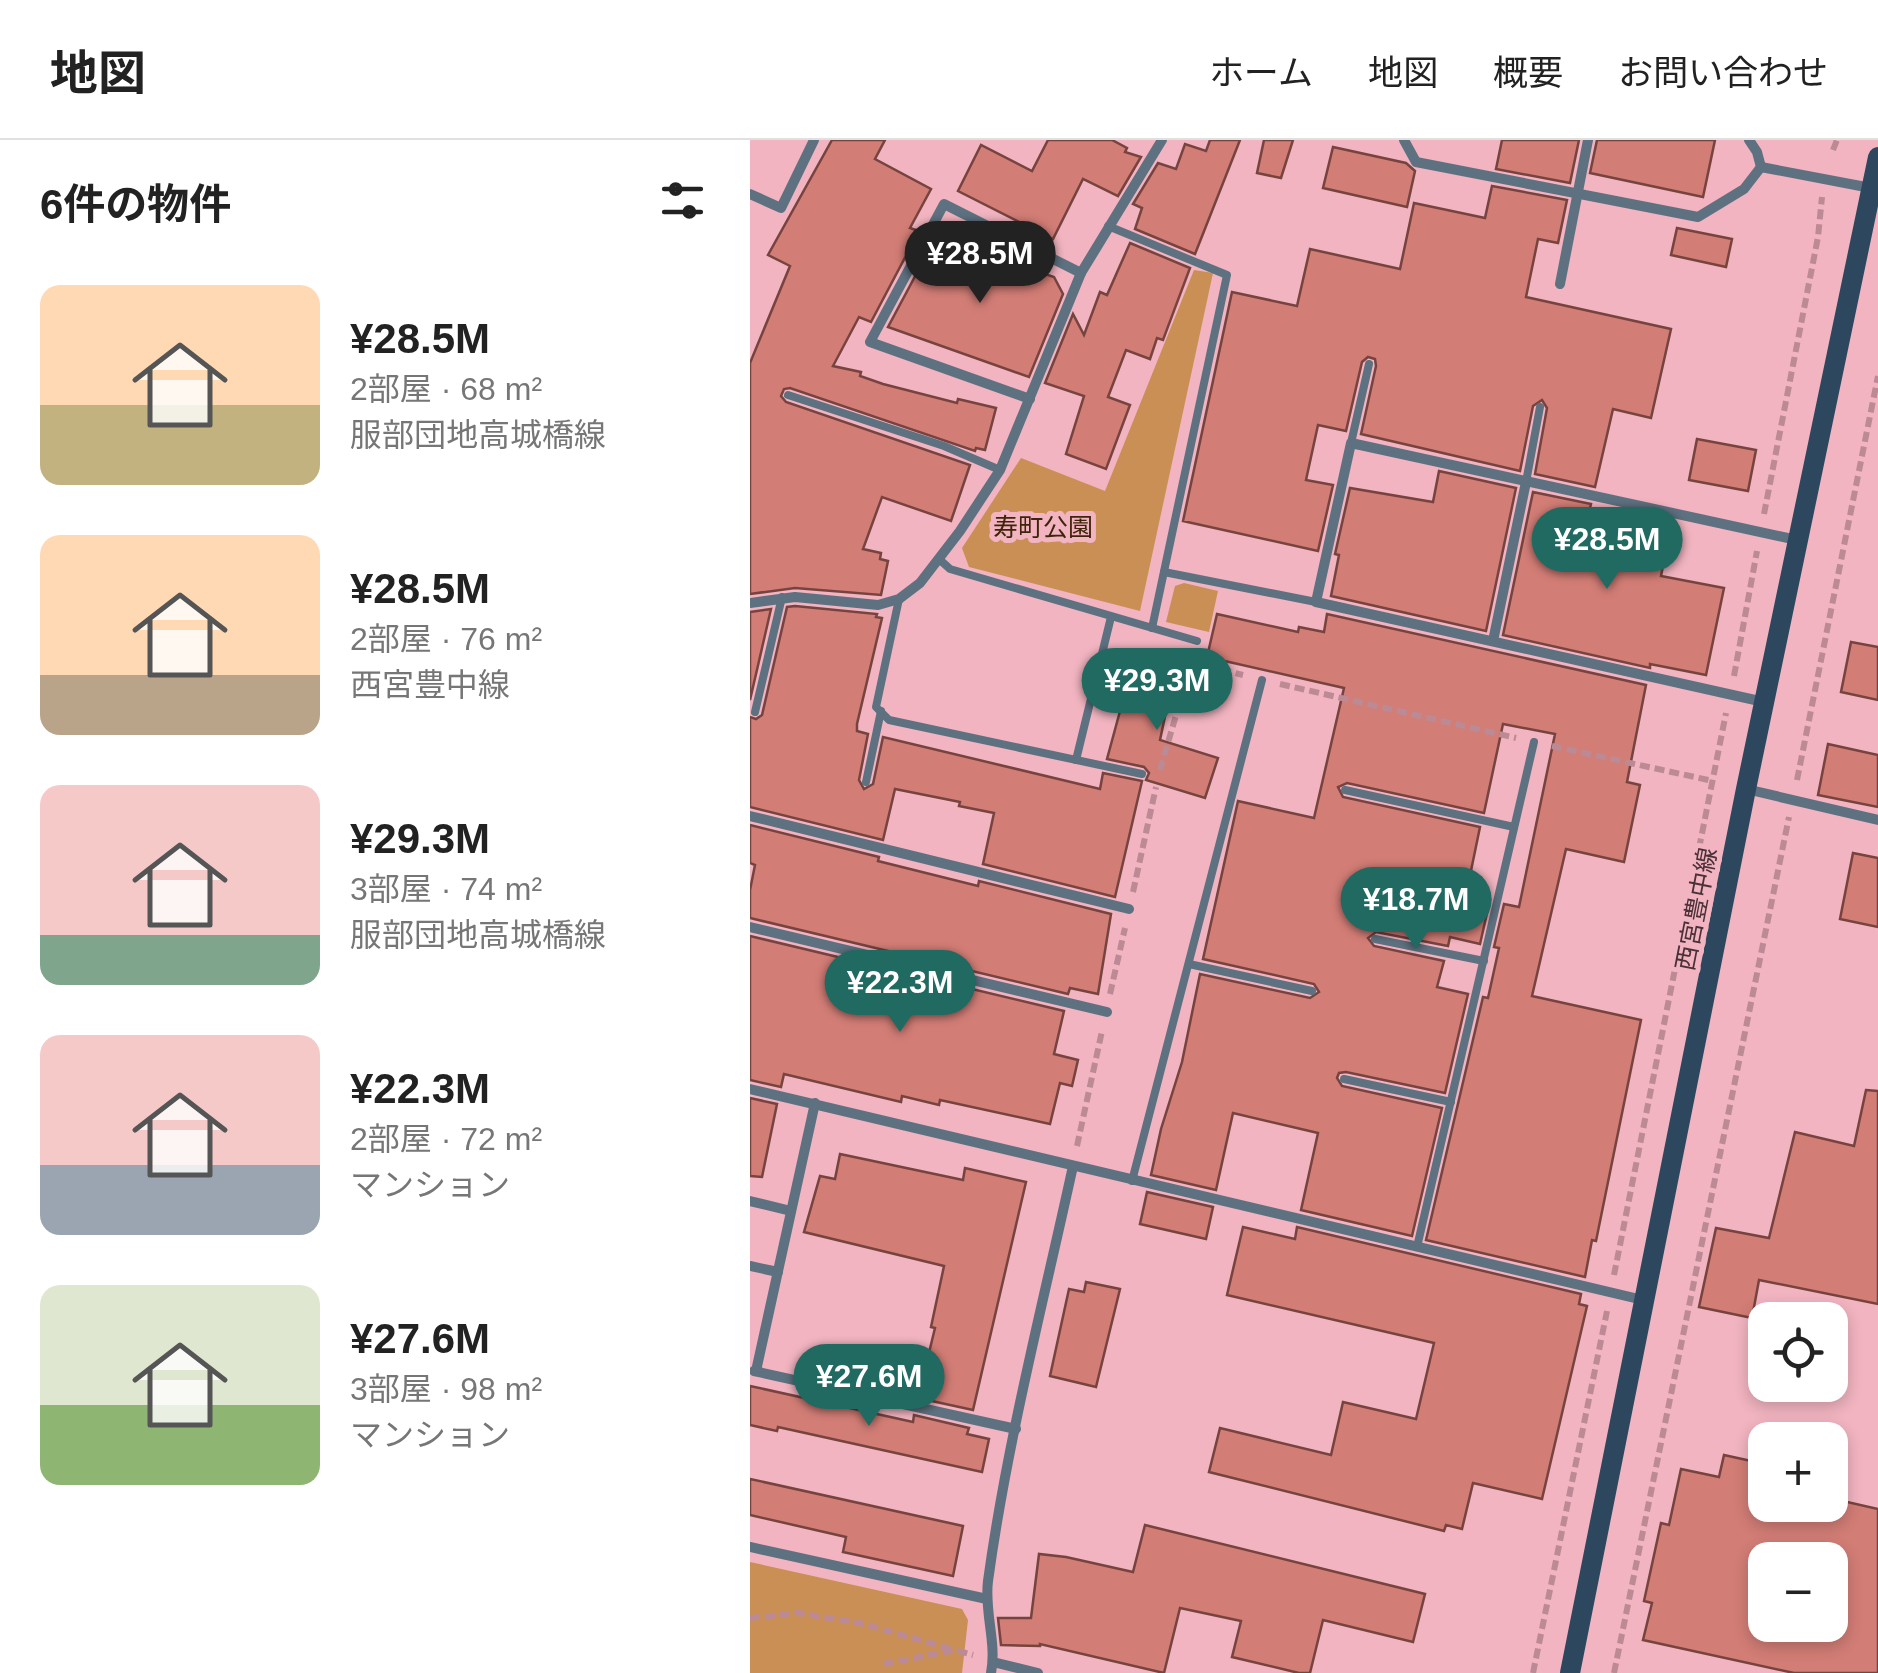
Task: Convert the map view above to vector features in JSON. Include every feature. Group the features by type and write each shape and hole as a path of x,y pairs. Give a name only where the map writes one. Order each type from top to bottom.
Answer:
{"main road":[{"name":"西宮豊中線","path":"1570,1673 1746,789 1878,157"}],"street":[{"path":"750,194 780,208 814,140"},
{"path":"750,603 810,597 870,606 899,599 920,583 1000,470 1081,273 1162,140"},
{"path":"1404,140 1416,162 1698,217 1744,189 1760,167 1757,152 1748,140"},
{"path":"1560,284 1588,140"},
{"path":"1760,167 1871,188"},
{"path":"1030,399 870,342 944,204 1081,273"},
{"path":"1764,702 1316,602 1351,444 1798,540"},
{"path":"1493,641 1526,482"},
{"path":"1746,789 1878,820"},
{"path":"750,816 1129,909"},
{"path":"750,928 1106,1012"},
{"path":"750,1089 1643,1300"},
{"path":"815,1103 753,1371 1016,1429"},
{"path":"1038,1673 992,1668 987,1600 1016,1429 1072,1166"},
{"path":"750,1201 791,1211"},
{"path":"750,1266 778,1272"},
{"path":"750,1547 987,1600"}],"lane":[{"path":"1108,226 1227,275 1152,628"},
{"path":"1351,444 1369,364"},
{"path":"788,394 944,446 1000,470"},
{"path":"1526,482 1540,407"},
{"path":"939,559 950,569 1197,641"},
{"path":"1164,572 1316,602"},
{"path":"755,712 782,598"},
{"path":"899,599 876,707 889,720 1142,774"},
{"path":"1076,760 1112,617"},
{"path":"1132,1180 1262,680"},
{"path":"866,782 880,711"},
{"path":"1417,1247 1534,742"},
{"path":"1345,790 1514,827"},
{"path":"1374,938 1484,961"},
{"path":"1188,964 1312,991"},
{"path":"1344,1079 1451,1102"}],"path":[{"path":"1832,150 1836,140"},
{"path":"1533,1673 1730,694 1818,237 1822,196"},
{"path":"1614,1673 1878,376"},
{"path":"1072,1166 1157,782 1197,641"},
{"path":"1192,662 1712,781"},
{"path":"750,1618 798,1613 860,1622 955,1650 992,1668"},
{"path":"884,1664 955,1650"}],"green space":[{"name":"寿町公園","path":"1194,270 1213,273 1140,611 969,567 962,548 1021,458 1105,491"},
{"path":"1184,583 1218,591 1209,632 1166,622 1175,586"},
{"path":"750,1562 962,1609 968,1620 962,1673 750,1673"}],"building":[{"path":"832,140 885,140 875,159 931,189 910,228 919,231 871,322 859,317 833,366 861,372 860,376 883,384 957,403 958,399 996,408 985,450 975,451 784,389 781,396 786,402 970,465 951,521 882,497 863,549 881,553 880,559 888,561 881,595 795,588 750,594 750,363 790,266 768,255"},
{"path":"1048,140 1112,140 1127,148 1125,152 1141,157 1118,196 1083,179 1053,239 958,191 981,145 1032,171"},
{"path":"1210,140 1240,140 1195,254 1135,229 1142,208 1133,204 1158,163 1176,169 1185,144 1206,151"},
{"path":"1264,140 1293,140 1281,178 1257,173"},
{"path":"1502,140 1579,140 1570,183 1496,169"},
{"path":"1597,140 1715,140 1703,197 1590,173"},
{"path":"1333,147 1406,163 1415,171 1407,207 1323,188"},
{"path":"1492,186 1567,200 1558,243 1538,239 1526,297 1671,329 1651,418 1613,409 1595,487 1535,474 1547,408 1542,400 1533,406 1520,471 1361,434 1376,366 1375,359 1368,357 1362,362 1346,431 1318,425 1306,480 1333,485 1318,551 1183,521 1232,292 1297,306 1310,249 1400,269 1414,203 1485,218"},
{"path":"1677,228 1732,239 1726,267 1671,255"},
{"path":"936,237 1054,277 1063,294 1029,377 888,327"},
{"path":"1130,243 1190,268 1163,340 1157,338 1150,359 1126,350 1108,397 1130,405 1106,469 1066,454 1084,396 1045,383 1073,314 1084,335 1100,292 1107,295"},
{"path":"1697,439 1756,450 1748,491 1689,480"},
{"path":"1439,471 1516,488 1486,631 1331,596 1339,555 1335,554 1350,488 1433,502"},
{"path":"1533,492 1591,504 1591,518 1669,535 1661,576 1724,588 1706,675 1650,664 1650,668 1503,635"},
{"path":"787,607 877,614 882,618 857,724 857,731 868,734 859,780 864,789 873,784 883,737 1100,789 1103,773 1142,781 1115,897 983,864 994,813 959,806 960,802 895,789 883,840 750,807 750,717 762,715"},
{"path":"771,609 750,700 750,612"},
{"path":"1217,614 1298,632 1299,627 1324,632 1327,614 1646,685 1627,782 1640,785 1624,862 1566,849 1532,996 1641,1020 1596,1241 1592,1240 1585,1277 1426,1240 1483,997 1488,998 1504,904 1519,907 1555,734 1503,724 1484,813 1347,783 1338,787 1343,797 1480,827 1466,895 1490,900 1480,944 1450,937 1448,946 1376,932 1368,938 1374,946 1444,961 1437,987 1468,994 1445,1093 1346,1072 1339,1073 1337,1078 1342,1086 1442,1108 1412,1236 1301,1210 1318,1133 1233,1113 1216,1190 1151,1175 1182,1062 1200,974 1310,998 1319,992 1314,984 1203,959 1238,801 1314,818 1344,688 1207,657"},
{"path":"1851,642 1878,647 1878,700 1841,692"},
{"path":"1135,656 1176,665 1160,740 1218,758 1205,798 1146,780 1149,773 1144,767 1107,759"},
{"path":"1828,744 1878,755 1878,807 1818,795"},
{"path":"750,825 978,886 979,881 1111,914 1098,994 1070,988 1068,994 750,918 755,865 750,863"},
{"path":"1853,853 1878,858 1878,927 1840,919"},
{"path":"750,936 1064,1011 1054,1054 1078,1060 1072,1086 1060,1083 1050,1124 940,1100 939,1105 902,1096 901,1102 784,1074 781,1087 750,1080"},
{"path":"1866,1090 1878,1091 1878,1304 1759,1280 1755,1302 1748,1302 1748,1317 1699,1307 1716,1228 1769,1238 1795,1132 1854,1146"},
{"path":"750,1098 777,1104 762,1177 750,1176"},
{"path":"840,1154 963,1180 965,1168 1026,1182 973,1410 918,1398 935,1328 931,1327 944,1266 804,1232 820,1176 835,1179"},
{"path":"1147,1192 1213,1207 1206,1239 1140,1224"},
{"path":"1243,1227 1295,1239 1297,1227 1581,1294 1579,1304 1587,1306 1542,1499 1473,1483 1462,1529 1446,1525 1444,1531 1209,1472 1220,1428 1331,1455 1343,1402 1416,1419 1434,1343 1227,1295"},
{"path":"1086,1282 1120,1289 1096,1387 1050,1376 1069,1289 1084,1292"},
{"path":"750,1386 913,1422 914,1415 969,1428 967,1434 989,1439 982,1472 778,1427 777,1431 750,1425"},
{"path":"1724,1455 1748,1460 1748,1522 1848,1522 1848,1502 1878,1509 1878,1673 1794,1673 1643,1640 1652,1603 1644,1601 1661,1523 1669,1525 1681,1469 1719,1477"},
{"path":"750,1479 963,1526 953,1576 843,1552 846,1537 750,1515"},
{"path":"1145,1525 1425,1594 1413,1642 1323,1620 1310,1673 1299,1673 1232,1657 1241,1621 1180,1608 1164,1673 1040,1644 1001,1645 998,1618 1031,1618 1039,1554 1133,1572"}]}
